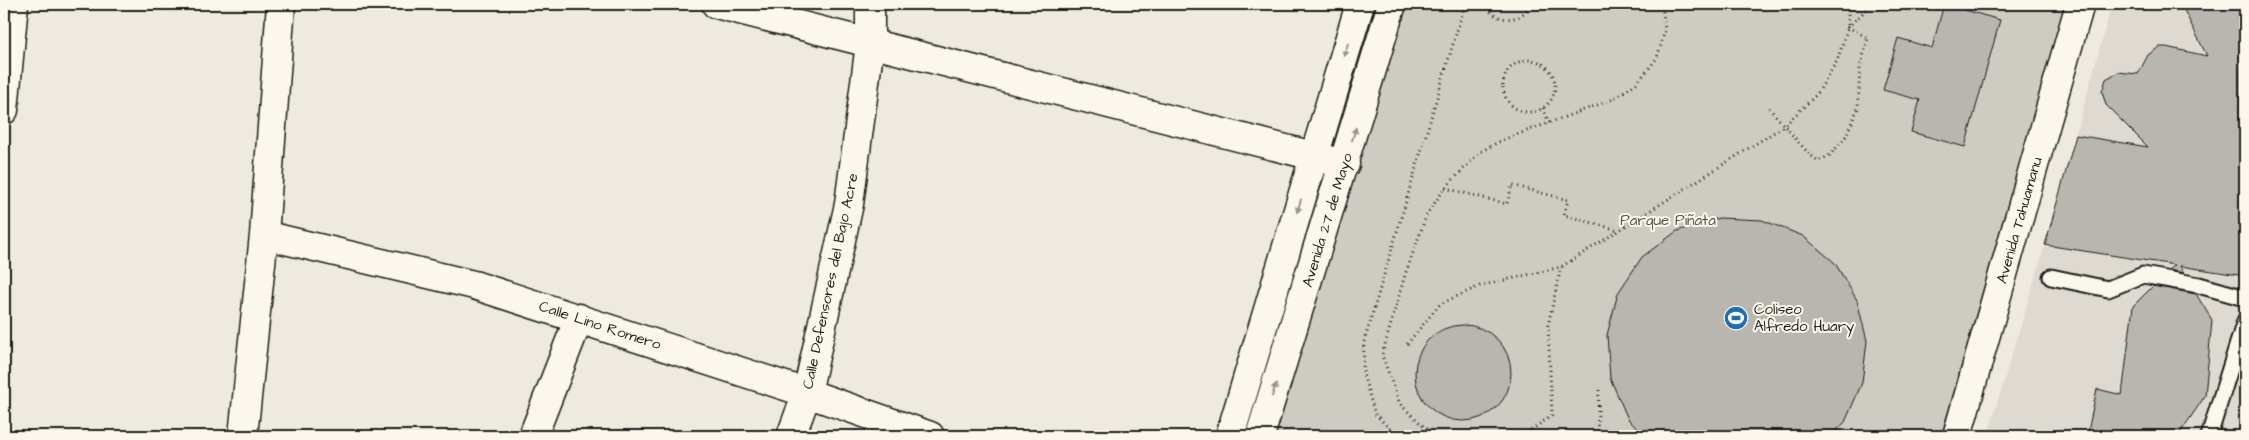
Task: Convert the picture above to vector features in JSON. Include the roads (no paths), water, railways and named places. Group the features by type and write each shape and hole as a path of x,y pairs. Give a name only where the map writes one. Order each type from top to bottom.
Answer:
{"street":[{"path":"4,110 14,4"},
{"path":"243,436 264,235 281,4"},
{"path":"716,4 1345,164"},
{"name":"Calle Defensores del Bajo Acre","path":"791,436 807,393 849,204 870,44 870,4"},
{"name":"Avenida 27 de Mayo","path":"1230,436 1360,4"},
{"name":"Avenida 27 de Mayo","path":"1260,436 1345,164 1392,4"},
{"name":"Avenida Tahuamanu","path":"1957,436 2080,4"},
{"name":"Calle Lino Romero","path":"264,235 474,285 807,393 930,436"},
{"path":"533,436 579,318"}],"lane":[{"path":"2051,277 2108,289 2143,275 2199,285 2245,298"},
{"path":"2210,436 2245,321"}],"place":[{"name":"Coliseo Alfredo Huary","path":"1736,318"}],"park label":[{"name":"Parque Piñata","path":"1668,220"}]}
